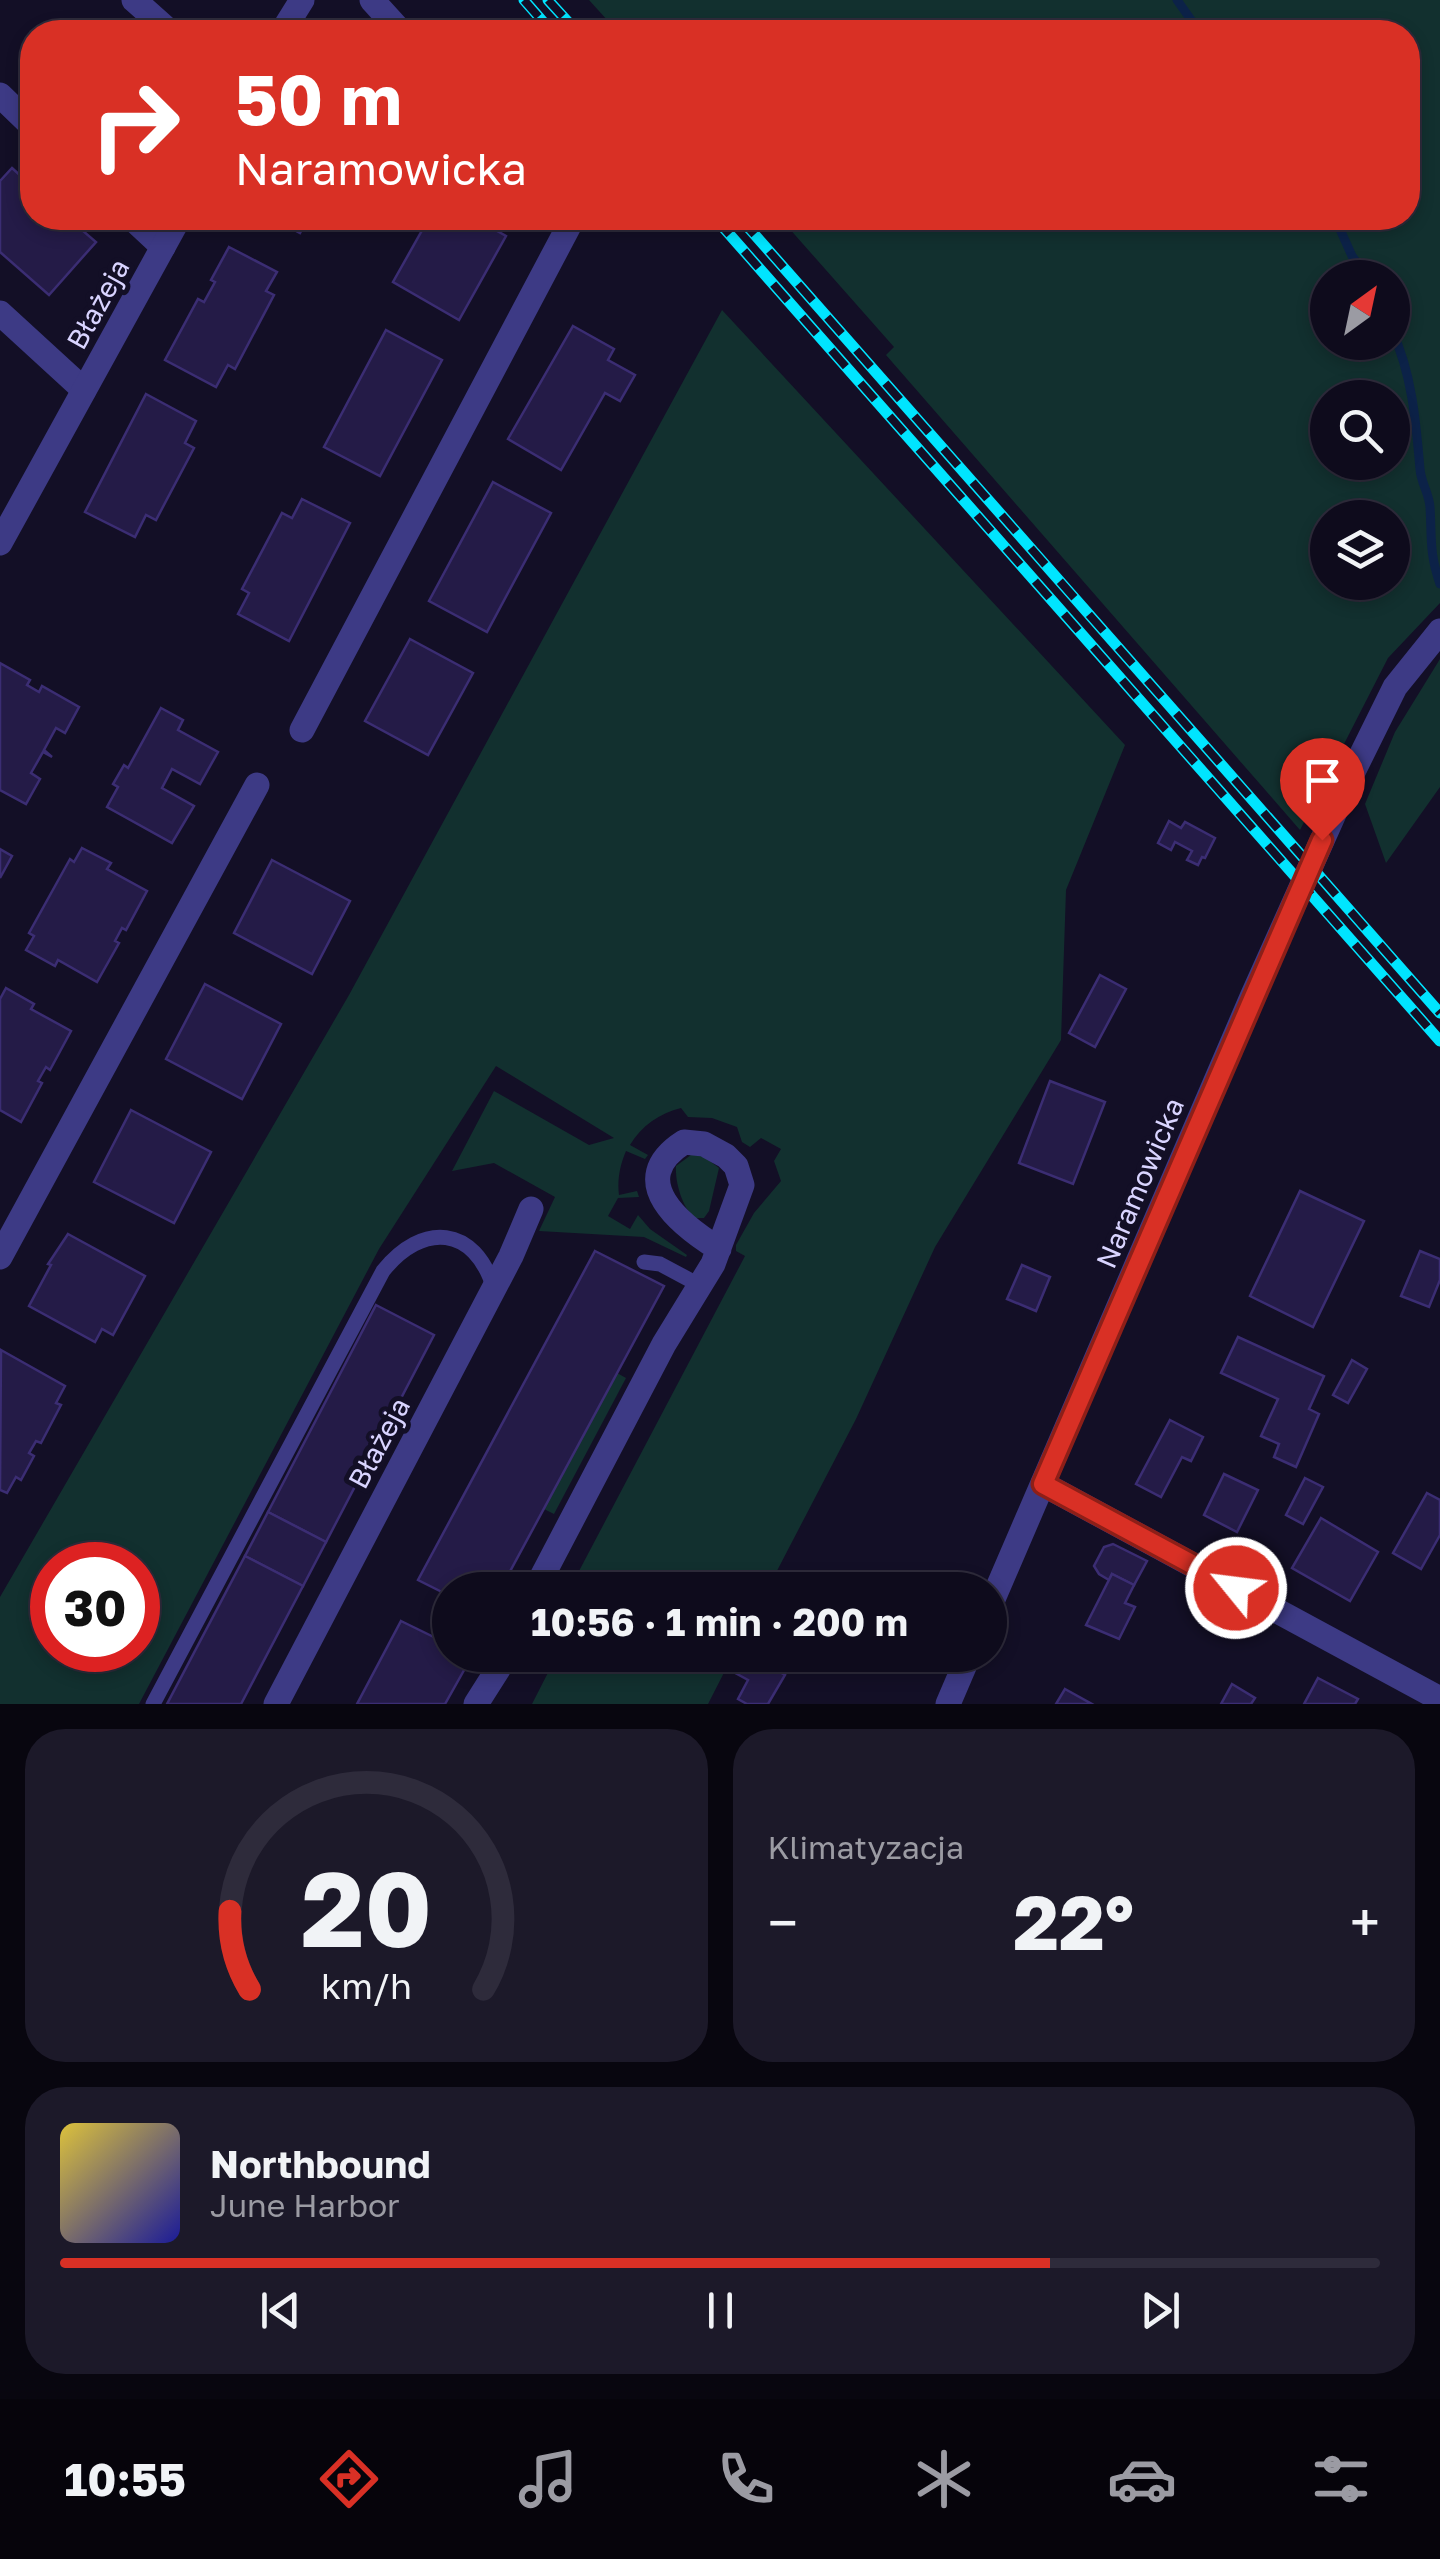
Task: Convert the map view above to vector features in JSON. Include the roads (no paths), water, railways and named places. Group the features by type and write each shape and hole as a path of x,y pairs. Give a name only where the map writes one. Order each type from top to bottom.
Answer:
{"street":[{"path":"134,0 156,20"},
{"path":"372,0 390,20"},
{"path":"0,96 20,115"},
{"name":"Błażeja","path":"145,230 164,247"},
{"name":"Błażeja","path":"3,531 173,230"},
{"path":"302,730 566,230"},
{"name":"Błażeja","path":"0,313 84,390"},
{"name":"Naramowicka","path":"1005,1572 1245,1012 1351,776 1395,687 1440,631"},
{"path":"0,1257 257,786"},
{"name":"Błażeja","path":"276,1704 524,1232 531,1209"},
{"path":"545,1572 664,1344 702,1286 718,1249"},
{"path":"1043,1484 1440,1699"},
{"path":"476,1704 496,1672"},
{"path":"948,1704 962,1672"}],"lane":[{"path":"154,1704 382,1272 415,1241 432,1236 449,1238 477,1257 488,1271 494,1290"},
{"path":"644,1262 660,1264 702,1286"}],"waterway":[{"path":"1177,0 1191,20"},
{"path":"1340,230 1355,260"},
{"path":"1403,360 1412,398 1440,584"}],"railway":[{"path":"524,0 542,20"},
{"path":"548,0 566,20"},
{"path":"726,230 1440,1041"},
{"path":"751,230 1440,1013"}]}
